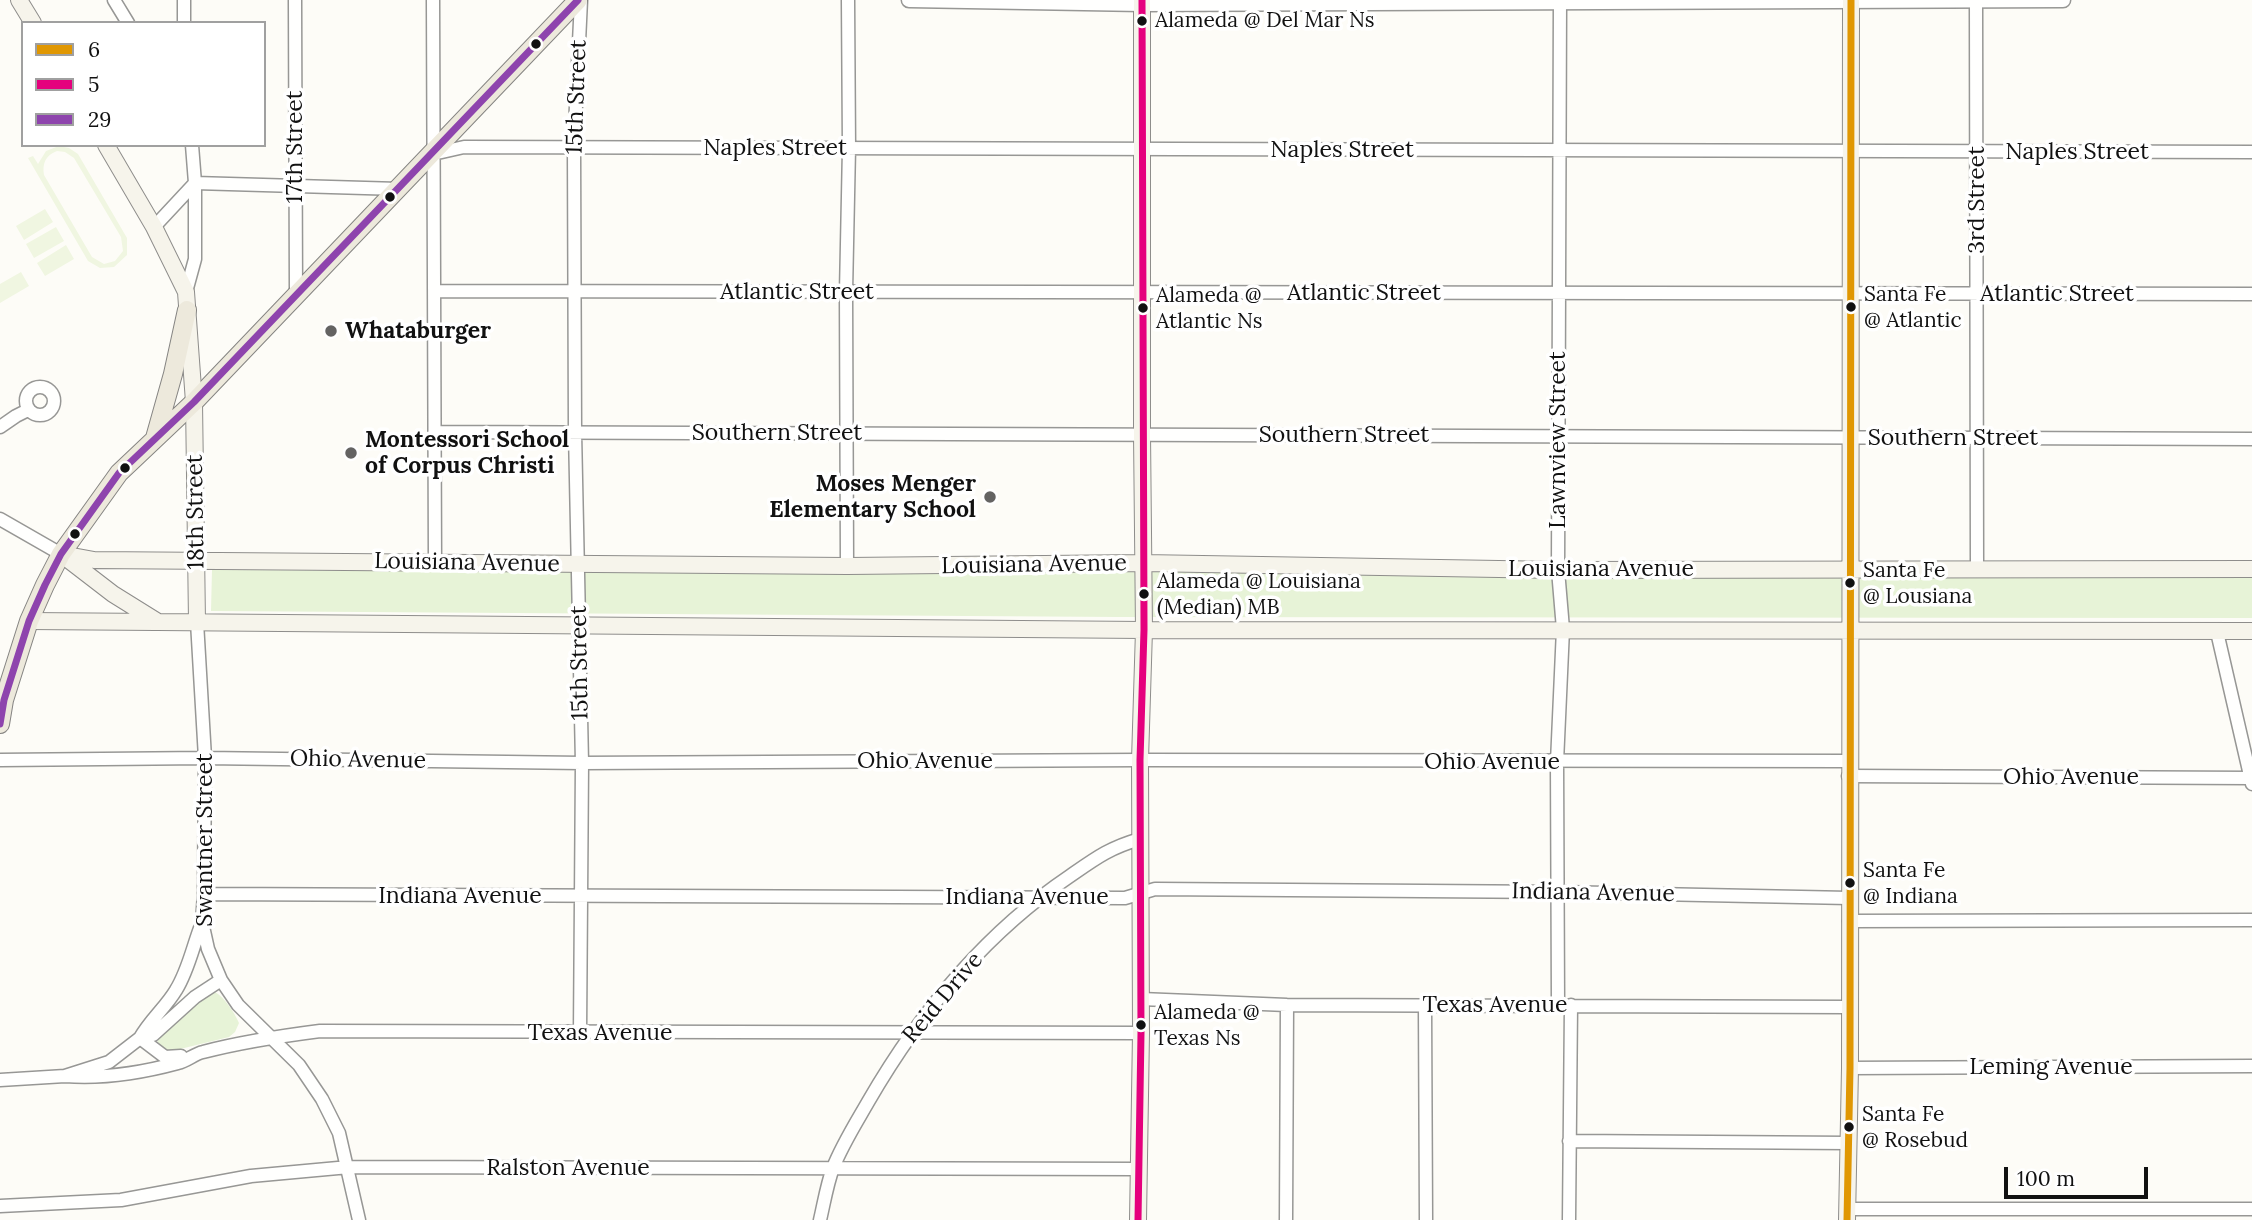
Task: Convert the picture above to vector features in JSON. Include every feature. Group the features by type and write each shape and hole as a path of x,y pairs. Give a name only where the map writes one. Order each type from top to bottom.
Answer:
{"main road":[{"path":"19,0 32,21"},
{"path":"0,724 4,700 29,621 61,554 120,473 194,402 580,0"},
{"path":"1847,1214 1850,1068 1851,0"},
{"path":"1138,1220 1141,1033 1140,760 1144,630 1142,2"},
{"path":"107,147 154,227 187,301 173,374 155,439"},
{"name":"18th Street","path":"187,301 194,402 197,622"},
{"path":"61,554 113,594 158,622"},
{"name":"Louisiana Avenue","path":"61,554 94,561 577,565 1143,563 1558,570 2252,569"},
{"path":"29,621 1144,630 2252,631"}],"street":[{"path":"114,0 127,21"},
{"path":"184,0 184,21"},
{"name":"17th Street","path":"295,0 296,294"},
{"path":"433,0 435,562"},
{"name":"15th Street","path":"580,0 574,148 575,432 582,763 580,1033"},
{"path":"847,566 848,0"},
{"path":"909,0 2063,0"},
{"name":"Lawnview Street","path":"1559,0 1558,570 1563,629 1557,762 1558,892 1569,1140 1569,1220"},
{"name":"3rd Street","path":"1976,1 1977,568"},
{"path":"187,301 195,259 192,147"},
{"name":"Naples Street","path":"433,154 464,147 2252,152"},
{"path":"154,227 195,183 399,189"},
{"name":"Atlantic Street","path":"434,291 2252,294"},
{"path":"0,427 28,410"},
{"name":"Southern Street","path":"435,432 2252,439"},
{"path":"0,519 61,554"},
{"name":"Swantner Street","path":"197,622 205,758 202,922 208,949 222,981 238,1005 299,1065 322,1099 339,1133 349,1167 359,1220"},
{"path":"2217,632 2251,781"},
{"name":"Ohio Avenue","path":"0,760 205,758 582,763 1140,760 1557,762 2251,781"},
{"name":"Reid Drive","path":"820,1220 833,1168 859,1117 910,1034 942,991 1039,897 1111,848 1140,839"},
{"name":"Indiana Avenue","path":"204,894 1125,898 1155,889 1558,892 1849,898"},
{"path":"1849,921 2252,920"},
{"name":"Texas Avenue","path":"65,1076 109,1062 140,1038 177,989 190,962 202,922"},
{"name":"Texas Avenue","path":"140,1038 152,1035 195,997 222,981"},
{"name":"Texas Avenue","path":"1141,999 1287,1005 1849,1007"},
{"path":"1286,1220 1287,1005"},
{"path":"1425,1005 1426,1220"},
{"name":"Texas Avenue","path":"0,1080 65,1076 93,1078 137,1073 181,1062 199,1053 273,1037 320,1031 1141,1033"},
{"path":"140,1038 165,1057 199,1053"},
{"name":"Leming Avenue","path":"1850,1068 2252,1066"},
{"path":"1569,1140 1849,1143"},
{"name":"Ralston Avenue","path":"0,1206 121,1200 251,1176 349,1167 1139,1168"},
{"path":"1847,1214 2252,1209"}],"green space":[{"path":"56,147 69,148 78,154 127,238 127,255 114,267 100,268 88,261 28,158 33,156 38,164 46,151","holes":["65,152 74,158 121,237 123,251 115,261 104,264 92,257 44,175 44,163 53,153"]},
{"path":"45,209 53,222 24,240 16,226"},
{"path":"56,227 64,241 34,258 26,244"},
{"path":"66,245 74,259 45,276 37,263"},
{"path":"21,272 29,286 0,303 0,284"},
{"path":"212,570 2252,574 2252,618 1119,617 211,611"},
{"path":"215,992 226,1002 239,1023 235,1032 229,1037 172,1051 165,1051 157,1045 171,1023 190,1007"}],"transit line":[{"name":"29","path":"0,724 4,700 29,621 45,585 61,554 119,473 194,402 578,0"},
{"name":"5","path":"1138,1220 1141,1033 1140,760 1144,630 1142,0"},
{"name":"6","path":"1847,1220 1850,1068 1851,0"}],"place":[{"name":"Alameda @ Del Mar Ns","path":"1142,21"},
{"name":"Santa Fe @ Atlantic","path":"1851,307"},
{"name":"Alameda @ Atlantic Ns","path":"1143,308"},
{"name":"Whataburger","path":"331,331"},
{"name":"Montessori School of Corpus Christi","path":"351,453"},
{"name":"Moses Menger Elementary School","path":"990,497"},
{"name":"Santa Fe @ Lousiana","path":"1850,583"},
{"name":"Alameda @ Louisiana (Median) MB","path":"1144,594"},
{"name":"Santa Fe @ Indiana","path":"1850,883"},
{"name":"Alameda @ Texas Ns","path":"1141,1025"},
{"name":"Santa Fe @ Rosebud","path":"1849,1127"}]}
